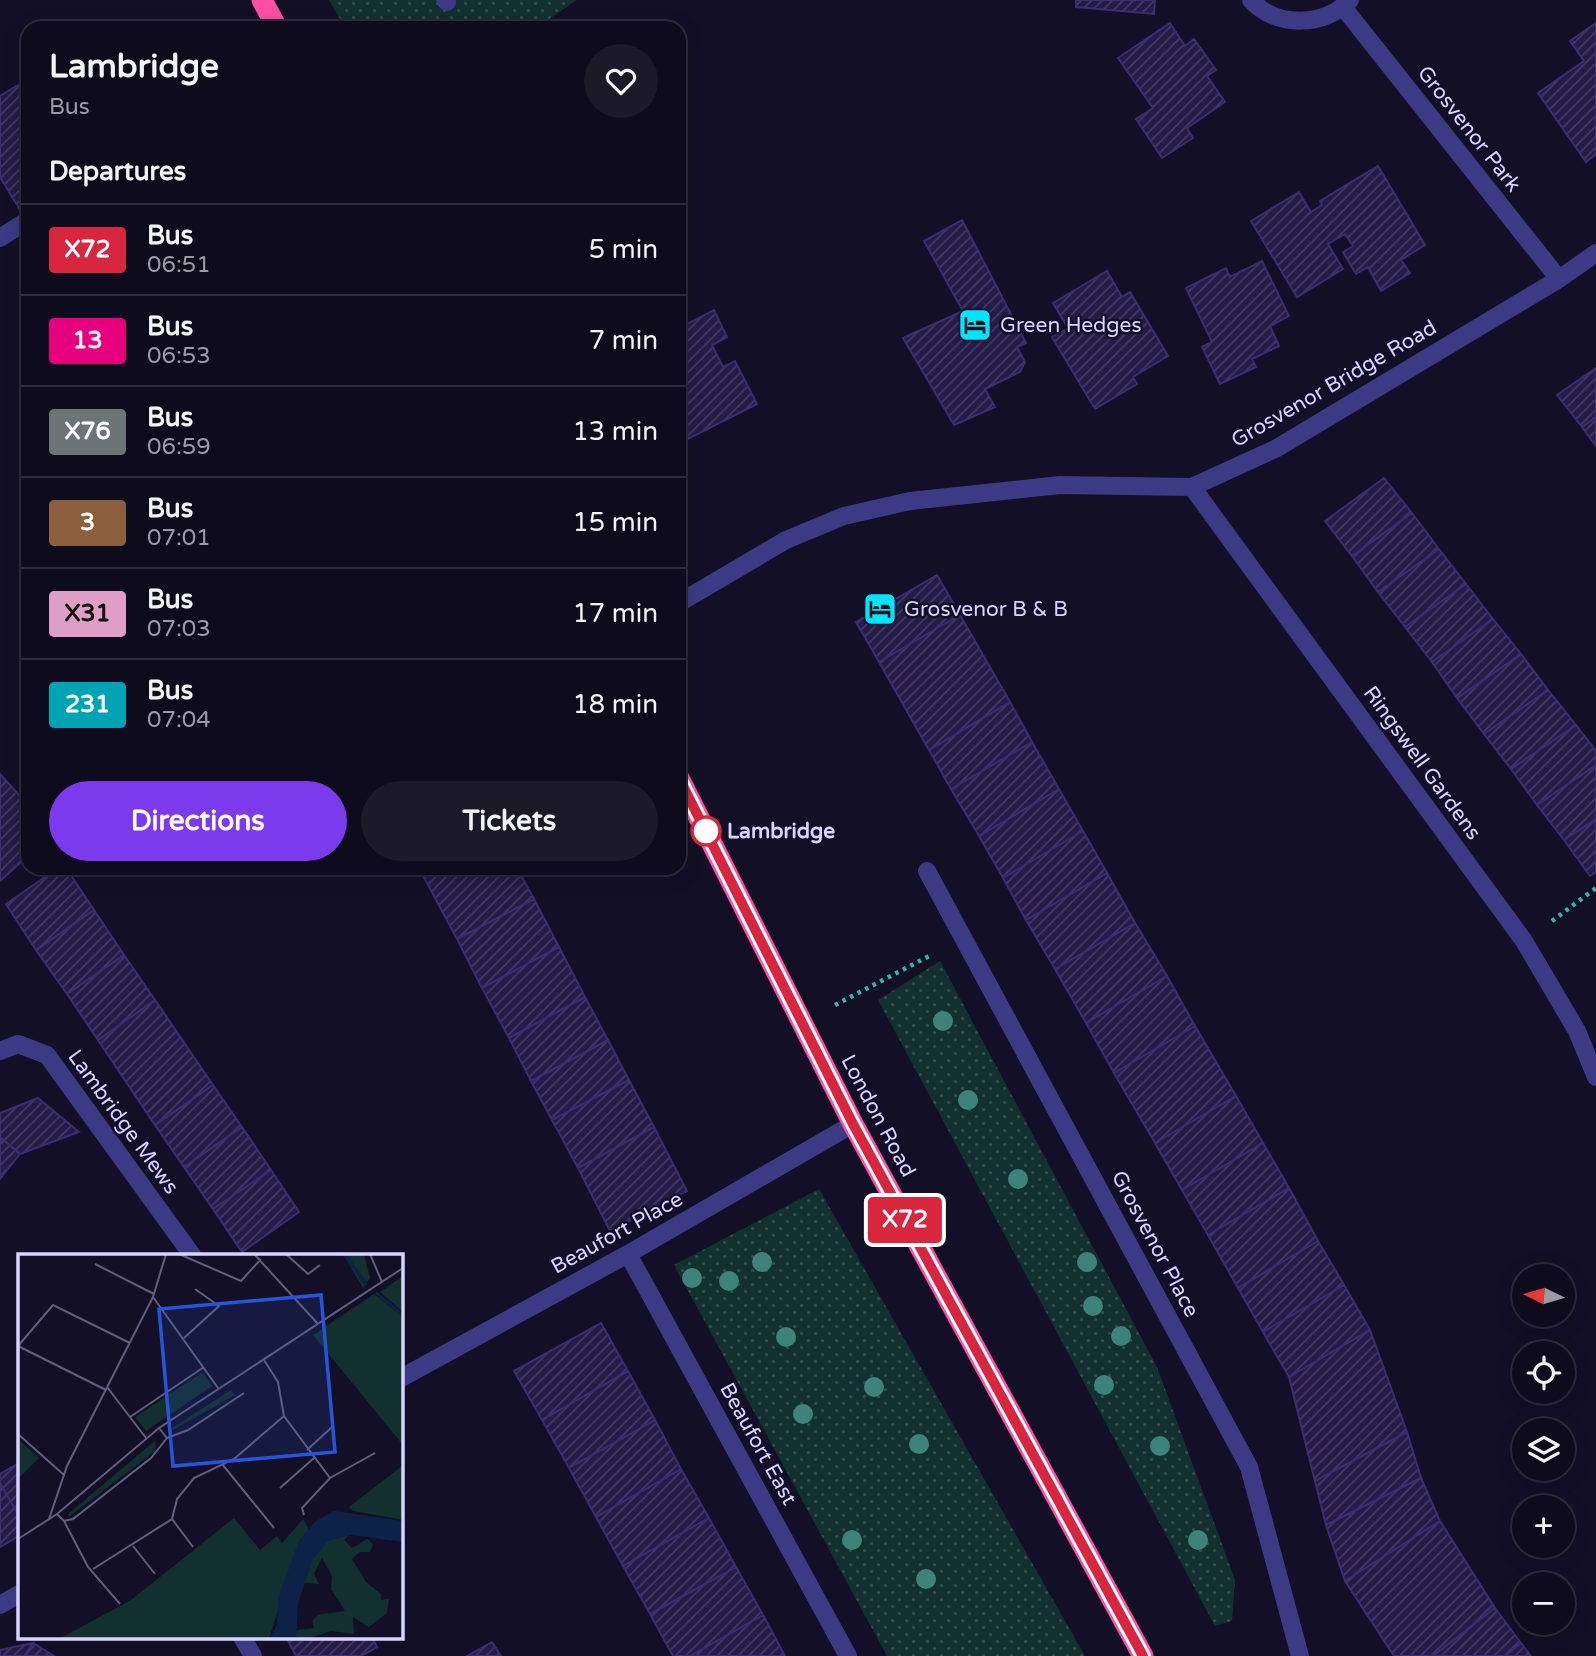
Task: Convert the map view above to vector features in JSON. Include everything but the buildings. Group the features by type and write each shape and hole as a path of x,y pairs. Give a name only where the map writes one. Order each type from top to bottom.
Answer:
{"highway":[{"path":"262,0 273,21"},
{"name":"London Road","path":"686,792 853,1124 1143,1656"}],"street":[{"name":"Grosvenor Park","path":"1251,0 1274,16 1297,22 1321,18 1346,4 1559,279"},
{"path":"0,238 21,224"},
{"name":"Grosvenor Bridge Road","path":"686,599 786,540 844,516 910,501 1060,485 1192,487 1277,448 1559,279 1596,253"},
{"name":"Ringswell Gardens","path":"1192,487 1524,941 1577,1031 1596,1077"},
{"name":"Grosvenor Place","path":"927,871 965,937 1248,1467 1300,1656"},
{"name":"Lambridge Mews","path":"0,1051 18,1044 47,1055 191,1254"},
{"name":"Beaufort Place","path":"402,1377 628,1254 853,1124"},
{"name":"Beaufort East","path":"628,1254 848,1656"},
{"path":"0,1605 18,1595"},
{"path":"243,1638 253,1656"}],"path":[{"path":"1524,941 1596,888"},
{"path":"802,1023 965,937"}],"green space":[{"path":"329,0 577,0 546,21 341,21"},
{"path":"940,961 1157,1367 1235,1580 1232,1621 1215,1626 878,1000"},
{"path":"819,1189 1085,1656 887,1656 674,1265"}],"bus line":[{"name":"X72","path":"686,792 853,1124 1143,1656"}],"place":[{"name":"Green Hedges","path":"975,325"},
{"name":"Grosvenor B & B","path":"880,609"},
{"name":"Lambridge","path":"706,831"}]}
